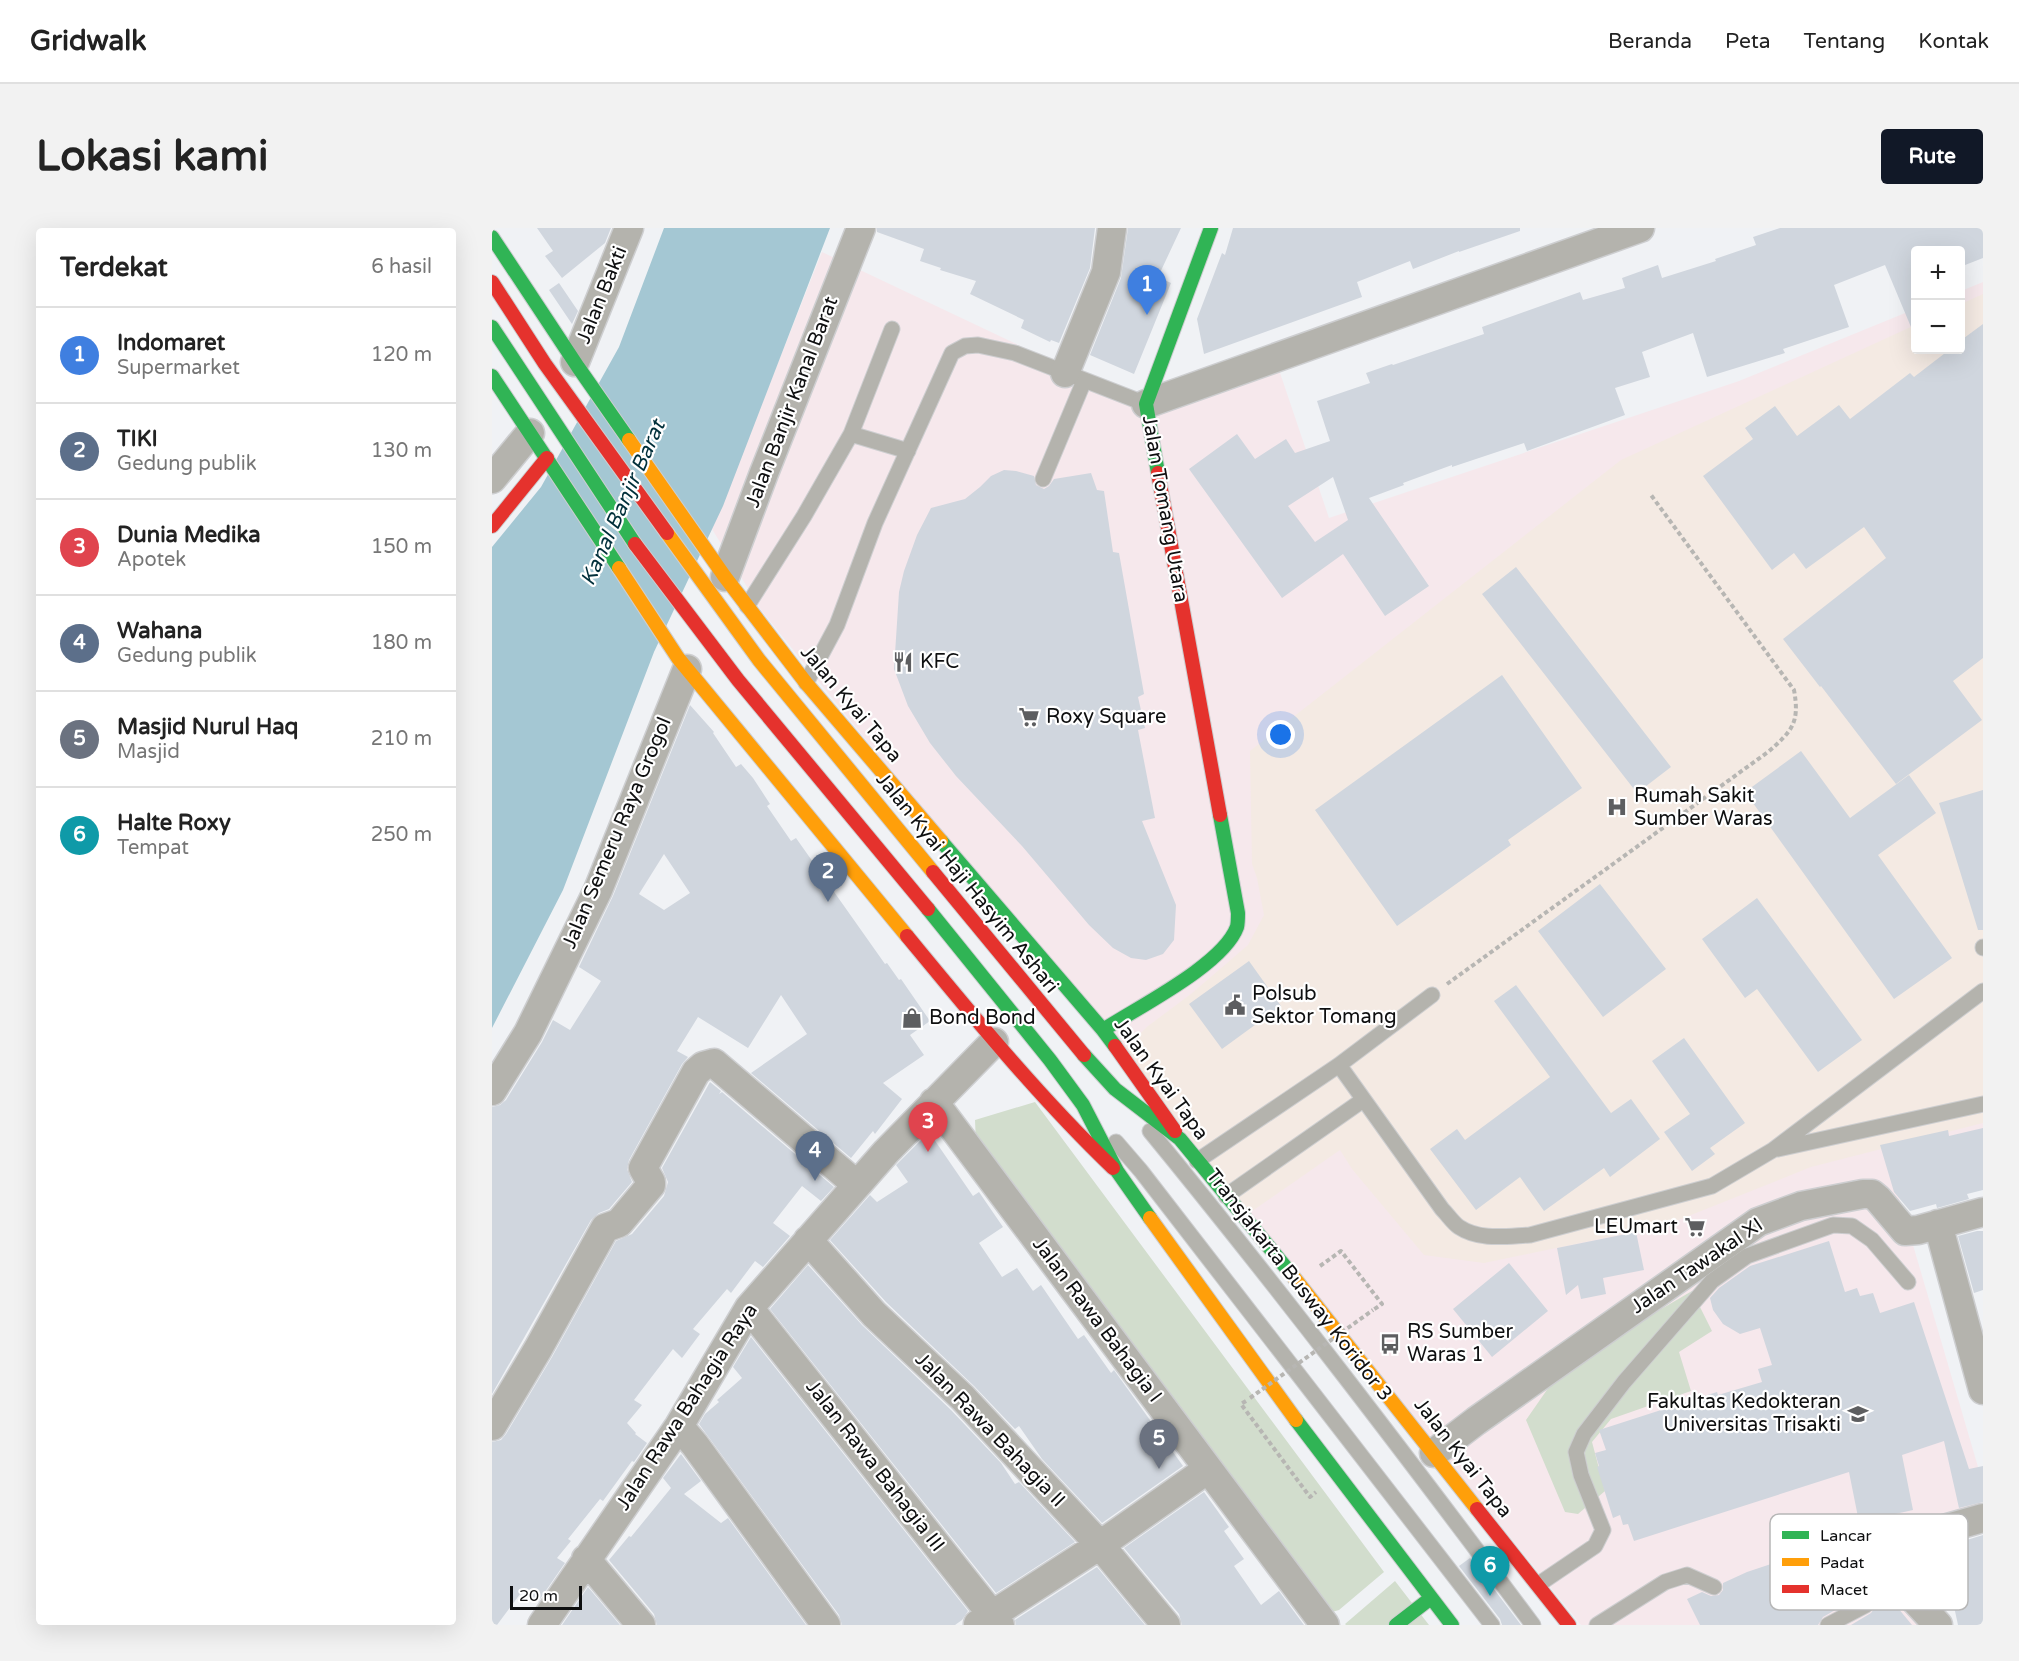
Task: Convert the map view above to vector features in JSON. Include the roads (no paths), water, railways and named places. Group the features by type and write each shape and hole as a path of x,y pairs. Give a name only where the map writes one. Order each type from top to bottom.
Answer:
{"main road":[{"path":"1146,404 1211,228"},
{"path":"492,237 719,570"},
{"name":"Jalan Kyai Haji Hasyim Ashari","path":"492,282 545,364 759,660 1072,1042 1115,1089 1180,1139"},
{"path":"492,327 645,558 738,680 923,902 1050,1060 1083,1105 1117,1172 1274,1391 1452,1625"},
{"path":"492,375 683,664 994,1042 1085,1141 1117,1172"},
{"name":"Jalan Tomang Utara","path":"1103,1030 1203,966 1227,944 1237,927 1238,913 1146,404"},
{"path":"492,512 542,451"},
{"path":"492,526 542,451"},
{"name":"Jalan Kyai Tapa","path":"719,570 806,683 1103,1030 1197,1161 1335,1328 1539,1584 1569,1625"},
{"path":"1396,1625 1431,1598"}],"street":[{"name":"Jalan Bakti","path":"577,364 629,228"},
{"name":"Jalan Banjir Kanal Barat","path":"719,570 764,473 861,228"},
{"path":"1074,377 1106,272 1113,228"},
{"name":"Jalan Tomang Utara","path":"1146,404 1640,228"},
{"path":"492,478 542,451"},
{"name":"Jalan Semeru Raya Grogol","path":"492,1091 528,1033 598,890 683,664"},
{"name":"Jalan Rawa Bahagia Raya","path":"542,1625 679,1426 748,1308 856,1185 994,1042"},
{"path":"492,1426 605,1228 619,1223 651,1185 643,1168 696,1072 703,1066 714,1063 856,1185"},
{"name":"Jalan Rawa Bahagia I","path":"934,1102 1325,1625"},
{"name":"Jalan Tawakal XI","path":"1434,1453 1758,1222 1801,1206 1863,1194 1872,1194 1878,1199 1905,1231 1918,1230 1983,1212"},
{"path":"1938,1224 1980,1372"},
{"name":"Jalan Rawa Bahagia II","path":"808,1240 874,1314 963,1398 1100,1545 1166,1625"},
{"name":"Jalan Rawa Bahagia III","path":"748,1308 990,1622"},
{"path":"679,1426 826,1625"},
{"path":"990,1622 1208,1469"},
{"path":"1968,1522 1983,1518"},
{"path":"586,1559 641,1625"},
{"path":"1924,1610 1938,1625"}],"lane":[{"path":"747,606 804,516 851,434 892,329"},
{"path":"806,683 837,625 874,523 952,353 965,346 978,345 1015,353 1146,404"},
{"path":"1043,479 1074,377"},
{"path":"851,434 908,451"},
{"path":"1339,1065 1458,1227 1477,1236 1530,1235 1712,1186 1773,1150 1983,991"},
{"path":"1197,1161 1339,1065 1432,995"},
{"name":"Transjakarta Busway Koridor 3","path":"1115,1089 1223,1220 1400,1447 1533,1625"},
{"path":"1226,1196 1363,1100"},
{"path":"1773,1150 1983,1104"},
{"path":"1083,1105 1141,1171 1492,1625"},
{"path":"1539,1584 1595,1546 1603,1530 1581,1475 1576,1452 1584,1434 1631,1374 1712,1281 1747,1256 1833,1225 1852,1226 1872,1240 1908,1282"},
{"path":"1597,1625 1665,1582 1688,1575 1714,1587"},
{"path":"1828,1625 1856,1610"}],"water":[{"name":"Kanal Banjir Barat","path":"664,228 830,228 723,506 654,652 563,890 492,1028 492,547 541,487 619,347"}],"place":[{"name":"Indomaret","path":"1147,315"},
{"name":"KFC","path":"903,662"},
{"name":"Roxy Square","path":"1029,717"},
{"name":"Rumah Sakit Sumber Waras","path":"1617,807"},
{"name":"TIKI","path":"828,902"},
{"name":"Polsub Sektor Tomang","path":"1235,1005"},
{"name":"Bond Bond","path":"912,1018"},
{"name":"Dunia Medika","path":"928,1152"},
{"name":"Wahana","path":"815,1181"},
{"name":"LEUmart","path":"1695,1227"},
{"name":"RS Sumber Waras 1","path":"1390,1344"},
{"name":"Fakultas Kedokteran Universitas Trisakti","path":"1858,1414"},
{"name":"Masjid Nurul Haq","path":"1159,1469"},
{"name":"Halte Roxy","path":"1490,1596"}]}
